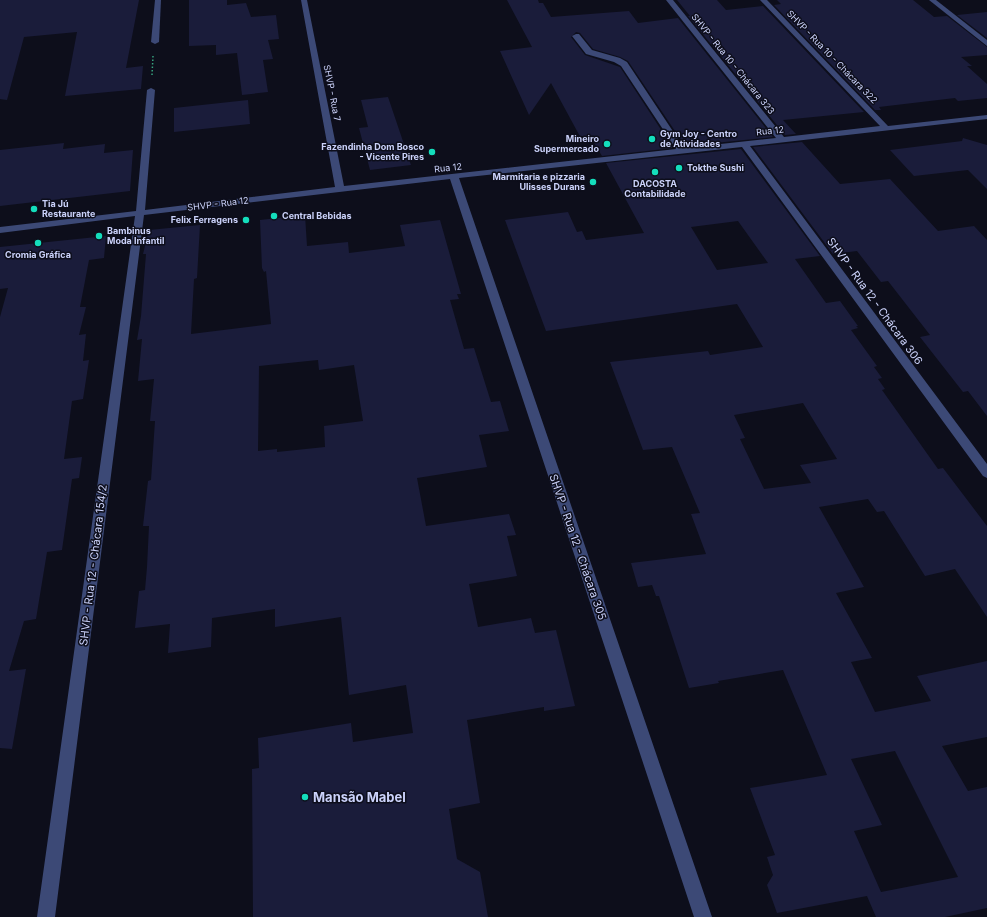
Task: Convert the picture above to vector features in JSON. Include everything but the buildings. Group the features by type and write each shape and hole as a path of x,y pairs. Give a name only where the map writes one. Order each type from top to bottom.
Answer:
{"street":[{"path":"155,42 158,0"},
{"name":"SHVP - Rua 7","path":"304,0 340,189"},
{"name":"SHVP - Rua 10 - Chácara 323","path":"669,0 782,140"},
{"name":"SHVP - Rua 10 - Chácara 322","path":"763,0 886,128"},
{"path":"932,0 987,44"},
{"path":"576,36 589,52 618,60 624,64 682,151"},
{"name":"SHVP - Rua 12 - Chácara 154/2","path":"46,917 140,214 151,90"},
{"name":"Rua 12","path":"340,189 987,117"},
{"name":"SHVP - Rua 12 - Chácara 306","path":"744,144 987,473"},
{"name":"SHVP - Rua 12 - Chácara 305","path":"454,177 703,917"},
{"name":"SHVP - Rua 12","path":"0,230 340,189"}],"path":[{"path":"151,90 155,42"}],"place":[{"name":"Gym Joy - Centro de Atividades","path":"652,139"},
{"name":"Mineiro Supermercado","path":"607,144"},
{"name":"Fazendinha Dom Bosco - Vicente Pires","path":"432,152"},
{"name":"Tokthe Sushi","path":"679,168"},
{"name":"DACOSTA Contabilidade","path":"655,172"},
{"name":"Marmitaria e pizzaria Ulisses Durans","path":"593,182"},
{"name":"Tia Jú Restaurante","path":"34,209"},
{"name":"Central Bebidas","path":"274,216"},
{"name":"Felix Ferragens","path":"246,220"},
{"name":"Bambinus Moda Infantil","path":"99,236"},
{"name":"Cromia Gráfica","path":"38,243"},
{"name":"Mansão Mabel","path":"305,797"}]}
